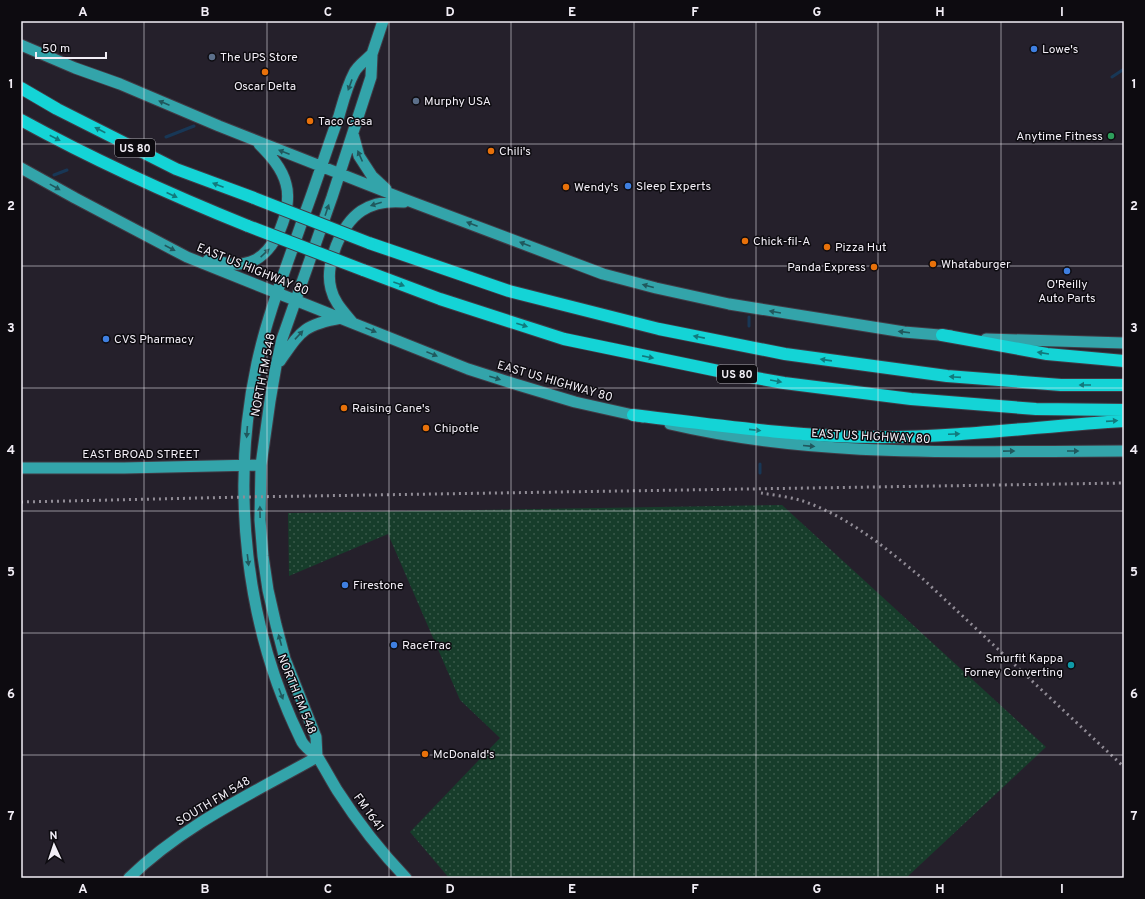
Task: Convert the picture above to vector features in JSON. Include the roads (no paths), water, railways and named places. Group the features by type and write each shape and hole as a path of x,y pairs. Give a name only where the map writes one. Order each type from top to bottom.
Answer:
{"highway":[{"name":"US 80","path":"21,88 57,109 176,169 369,243 509,291 659,329 784,354 947,376 1061,385 1124,385"},
{"name":"US 80","path":"21,120 118,169 189,202 248,226 440,299 564,339 784,383 911,399 1036,409 1124,410"},
{"path":"942,335 1047,354 1124,361"},
{"path":"633,415 790,433 879,437 968,434 1124,421"}],"main road":[{"name":"NORTH FM 548","path":"317,757 316,737 285,659 269,595 262,541 260,497 261,465 276,366 282,339 353,134 371,77 372,54 383,21"},
{"path":"21,45 393,195 603,274 656,288 728,304 783,314 904,332 988,339 1124,343"},
{"name":"NORTH FM 548","path":"317,757 302,743 278,685 263,640 248,562 244,512 245,466 250,407 256,365 263,339 354,71 372,54"},
{"path":"353,134 359,156 372,176 393,195"},
{"path":"187,257 225,264 242,264 256,260 262,256 275,241 287,207 288,192 280,170 257,141"},
{"name":"EAST US HIGHWAY 80","path":"21,168 187,257 468,369 575,402 687,428 750,439 839,448 949,452 1124,451"},
{"path":"354,324 336,301 330,287 329,280 331,263 339,238 357,213 365,208 386,201 414,203"},
{"path":"276,366 304,329 321,322 341,318"},
{"name":"EAST BROAD STREET","path":"21,468 124,468 261,465"},
{"name":"SOUTH FM 548","path":"130,878 151,858 182,834 317,757"},
{"name":"FM 1641","path":"317,757 355,816 406,878"}],"waterway":[{"path":"1112,77 1124,69"},
{"path":"166,137 194,126"},
{"path":"54,175 67,170"},
{"path":"749,317 749,326"},
{"path":"760,464 760,473"}],"railway":[{"path":"21,502 1124,483"},
{"path":"761,493 803,501 820,508 866,534 881,545 923,579 1124,767"}],"place":[{"name":"Lowe's","path":"1034,49"},
{"name":"The UPS Store","path":"212,57"},
{"name":"Oscar Delta","path":"265,72"},
{"name":"Murphy USA","path":"416,101"},
{"name":"Taco Casa","path":"310,121"},
{"name":"Anytime Fitness","path":"1111,136"},
{"name":"Chili's","path":"491,151"},
{"name":"Sleep Experts","path":"628,186"},
{"name":"Wendy's","path":"566,187"},
{"name":"Chick-fil-A","path":"745,241"},
{"name":"Pizza Hut","path":"827,247"},
{"name":"Whataburger","path":"933,264"},
{"name":"Panda Express","path":"874,267"},
{"name":"O'Reilly Auto Parts","path":"1067,271"},
{"name":"CVS Pharmacy","path":"106,339"},
{"name":"Raising Cane's","path":"344,408"},
{"name":"Chipotle","path":"426,428"},
{"name":"Firestone","path":"345,585"},
{"name":"RaceTrac","path":"394,645"},
{"name":"Smurfit Kappa Forney Converting","path":"1071,665"},
{"name":"McDonald's","path":"425,754"}]}
